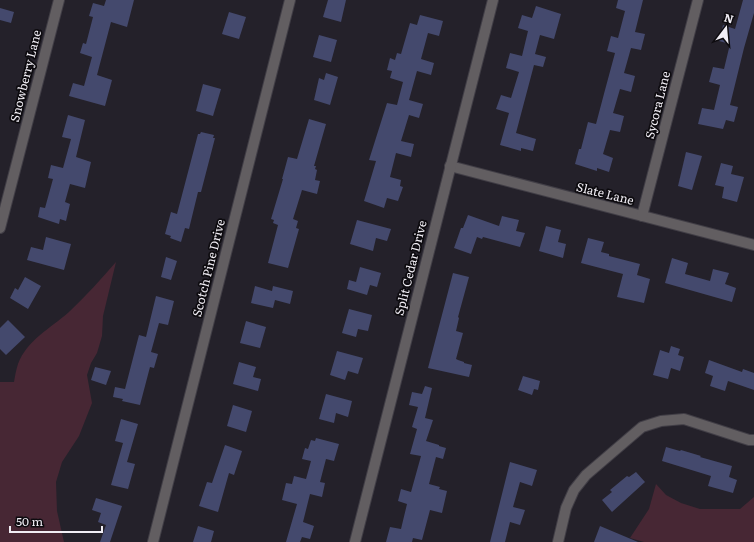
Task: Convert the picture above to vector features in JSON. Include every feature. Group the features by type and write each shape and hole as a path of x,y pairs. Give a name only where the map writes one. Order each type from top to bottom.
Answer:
{"street":[{"name":"Snowberry Lane","path":"0,228 59,0"},
{"name":"Scotch Pine Drive","path":"152,542 290,0"},
{"name":"Split Cedar Drive","path":"355,542 493,0"},
{"name":"Sycora Lane","path":"642,216 698,0"},
{"name":"Slate Lane","path":"450,166 754,245"},
{"path":"558,542 566,508 574,490 586,475 642,426 662,420 684,419 749,440 754,440"}],"shaded area":[{"path":"116,262 103,316 102,336 97,353 91,363 87,375 92,403 79,436 62,462 56,482 57,511 64,542 0,542 0,382 14,382 18,364 27,348 40,335 69,312"},
{"path":"656,484 666,495 681,503 700,509 740,509 754,497 754,542 644,542 630,538 649,509"}],"building":[{"path":"106,0 134,0 127,27 111,22 97,75 112,80 105,106 69,96 73,83 84,86 92,57 80,53 83,43 86,44 93,17 89,16 93,3 104,6"},
{"path":"328,0 346,0 341,22 323,17"},
{"path":"618,0 643,0 635,32 645,34 641,50 631,48 624,73 635,76 631,92 620,89 613,113 624,116 620,132 610,130 603,154 613,158 609,172 597,168 597,171 575,164 579,149 581,149 588,122 596,124 615,53 607,51 611,36 618,38 625,11 616,8"},
{"path":"743,0 754,0 754,13 730,105 738,107 734,122 726,120 723,129 698,124 702,108 714,110 720,85 709,82 713,67 724,69 730,44 719,41 723,25 735,29"},
{"path":"536,6 561,14 554,39 540,35 535,54 546,57 543,67 534,65 516,133 536,139 533,151 521,148 521,151 500,145 509,113 496,109 501,95 511,98 519,72 506,68 510,53 522,56 528,31 518,28 522,15 532,18"},
{"path":"0,8 14,12 11,23 0,20"},
{"path":"229,12 246,17 239,39 222,34"},
{"path":"420,15 443,21 439,36 428,33 421,59 434,63 431,75 417,71 409,100 423,104 419,118 409,115 401,141 414,144 411,157 396,153 390,177 401,180 400,186 403,187 398,201 387,198 384,208 364,201 376,161 369,160 387,103 397,105 403,82 390,78 392,71 387,70 390,58 395,60 397,53 401,54 410,23 417,25"},
{"path":"319,35 337,40 331,62 313,57"},
{"path":"326,73 338,77 330,105 314,100 319,78 324,80"},
{"path":"203,84 221,89 213,116 196,111"},
{"path":"68,115 85,120 76,157 91,162 85,188 70,184 65,202 70,204 66,221 60,219 59,224 38,217 40,207 45,208 53,179 48,178 51,165 63,168 71,139 62,137"},
{"path":"309,119 326,124 314,166 316,166 315,169 317,170 315,180 320,181 317,194 302,190 293,219 298,221 296,228 299,229 288,268 268,263 278,225 273,223 274,220 271,219 288,157 297,159"},
{"path":"201,132 214,135 213,138 215,138 201,192 198,192 189,229 185,228 181,242 170,238 171,236 165,234 171,212 177,214 198,134"},
{"path":"686,152 702,156 692,190 678,186"},
{"path":"721,163 733,166 731,174 744,177 737,202 722,198 724,187 715,185"},
{"path":"468,215 499,226 502,216 519,220 516,231 525,233 520,247 483,237 482,239 477,237 471,254 454,248 461,228 463,228"},
{"path":"357,220 391,229 387,241 376,238 373,251 350,244"},
{"path":"546,226 561,230 558,242 566,244 563,258 539,251"},
{"path":"46,237 71,244 64,270 27,260 31,247 43,250"},
{"path":"588,238 604,242 601,252 609,254 609,256 640,264 637,275 650,279 644,303 617,297 623,274 581,263"},
{"path":"166,257 177,261 171,280 161,277"},
{"path":"672,258 688,263 685,274 710,281 713,269 729,273 725,284 736,288 732,302 665,283"},
{"path":"360,267 381,273 377,287 370,285 367,295 347,289 349,280 356,282"},
{"path":"453,273 469,277 458,317 456,331 463,333 456,359 472,365 469,377 428,368"},
{"path":"25,277 41,286 28,309 10,298 15,288 18,290"},
{"path":"255,286 272,291 273,286 293,291 290,304 275,300 273,308 251,303"},
{"path":"156,296 174,301 168,325 159,323 151,352 158,354 154,368 150,367 140,405 122,401 123,399 113,397 115,387 125,389 139,335 146,337"},
{"path":"349,309 372,315 368,331 358,329 356,337 342,333"},
{"path":"8,320 25,337 6,355 0,349 0,328"},
{"path":"246,321 266,327 260,348 240,343"},
{"path":"671,346 680,349 678,355 684,357 680,371 671,368 668,379 653,375 660,350 669,353"},
{"path":"337,351 363,358 358,374 348,371 345,380 330,375"},
{"path":"709,360 742,372 743,369 754,373 754,390 728,381 725,391 710,386 713,376 705,373"},
{"path":"239,362 256,367 253,377 261,379 258,391 233,384"},
{"path":"95,367 111,371 106,385 91,380"},
{"path":"523,376 540,381 538,390 534,389 532,395 518,390"},
{"path":"425,386 432,388 425,418 433,420 426,441 446,448 443,459 436,457 429,484 447,491 442,513 430,510 422,540 413,538 412,542 386,542 390,527 401,529 407,504 398,501 401,489 411,492 421,456 410,454 417,429 412,427 418,407 409,405 412,392 422,394"},
{"path":"326,394 352,401 348,417 336,413 334,423 319,419"},
{"path":"233,405 252,411 246,432 227,426"},
{"path":"121,419 138,424 127,462 135,464 128,489 111,485 123,443 115,441"},
{"path":"316,438 339,444 334,461 326,459 320,482 325,483 322,497 310,494 303,522 314,526 310,539 302,537 300,542 286,542 297,504 282,500 286,483 292,484 294,476 306,479 311,461 302,459 305,448 308,449 311,440 315,441"},
{"path":"225,445 242,451 234,475 229,473 218,512 199,506 207,482 212,483"},
{"path":"666,447 681,450 732,466 729,477 737,480 733,493 708,486 711,476 662,461"},
{"path":"510,462 537,470 532,486 520,482 513,507 525,510 520,525 510,522 505,542 490,542"},
{"path":"636,472 645,482 612,512 602,500 612,492 610,490 627,476 629,477"},
{"path":"96,498 122,506 110,542 100,542 106,525 98,522 101,513 92,510"},
{"path":"198,526 214,531 211,542 193,542"},
{"path":"600,526 638,542 594,542"}]}
